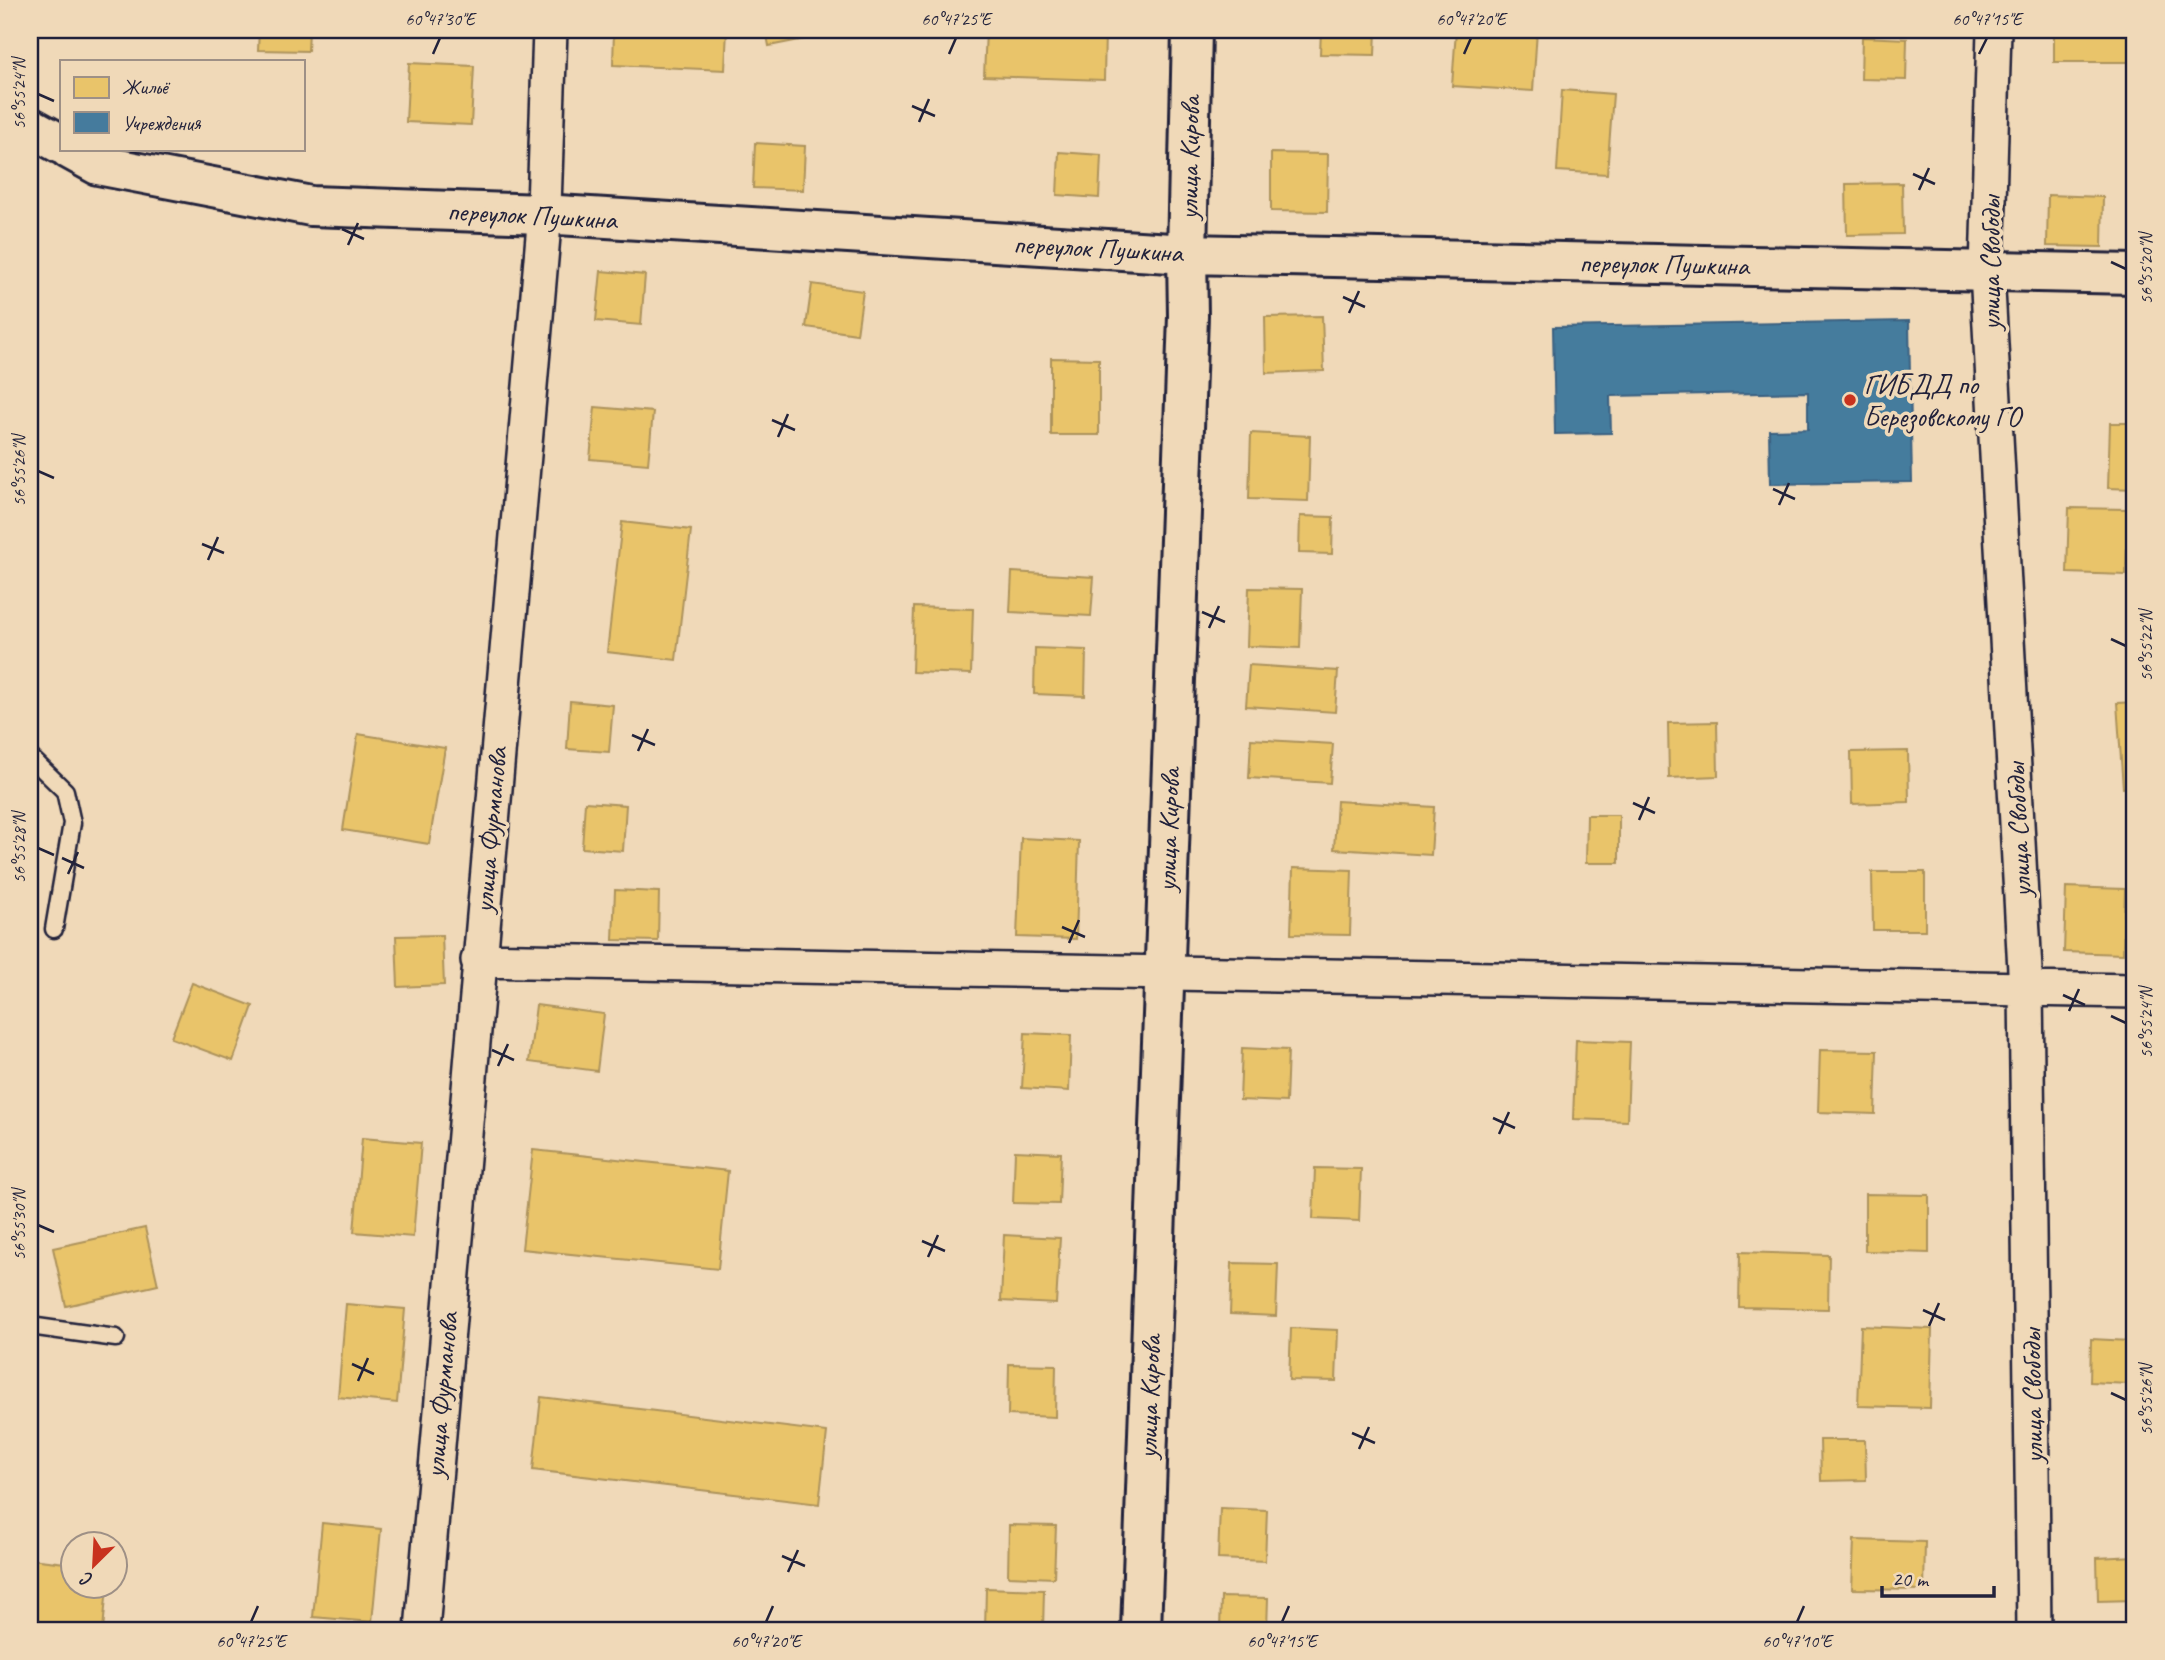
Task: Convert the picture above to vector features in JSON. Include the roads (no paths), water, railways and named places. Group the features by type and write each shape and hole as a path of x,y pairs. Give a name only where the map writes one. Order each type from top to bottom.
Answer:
{"street":[{"name":"улица Фурманова","path":"422,1630 478,960 543,236 550,30"},
{"name":"улица Кирова","path":"1141,1630 1188,316 1192,30"},
{"name":"улица Свободы","path":"1994,30 1987,271 2026,989 2034,1630"},
{"path":"30,127 60,143"},
{"name":"переулок Пушкина","path":"71,150 98,165 311,206 542,214 1187,254 2135,274"},
{"path":"478,960 2135,991"}],"lane":[{"path":"30,757 65,791 72,823 54,929"},
{"path":"30,1326 116,1338"}],"place":[{"name":"ГИБДД по Березовскому ГО","path":"1850,400"}]}
